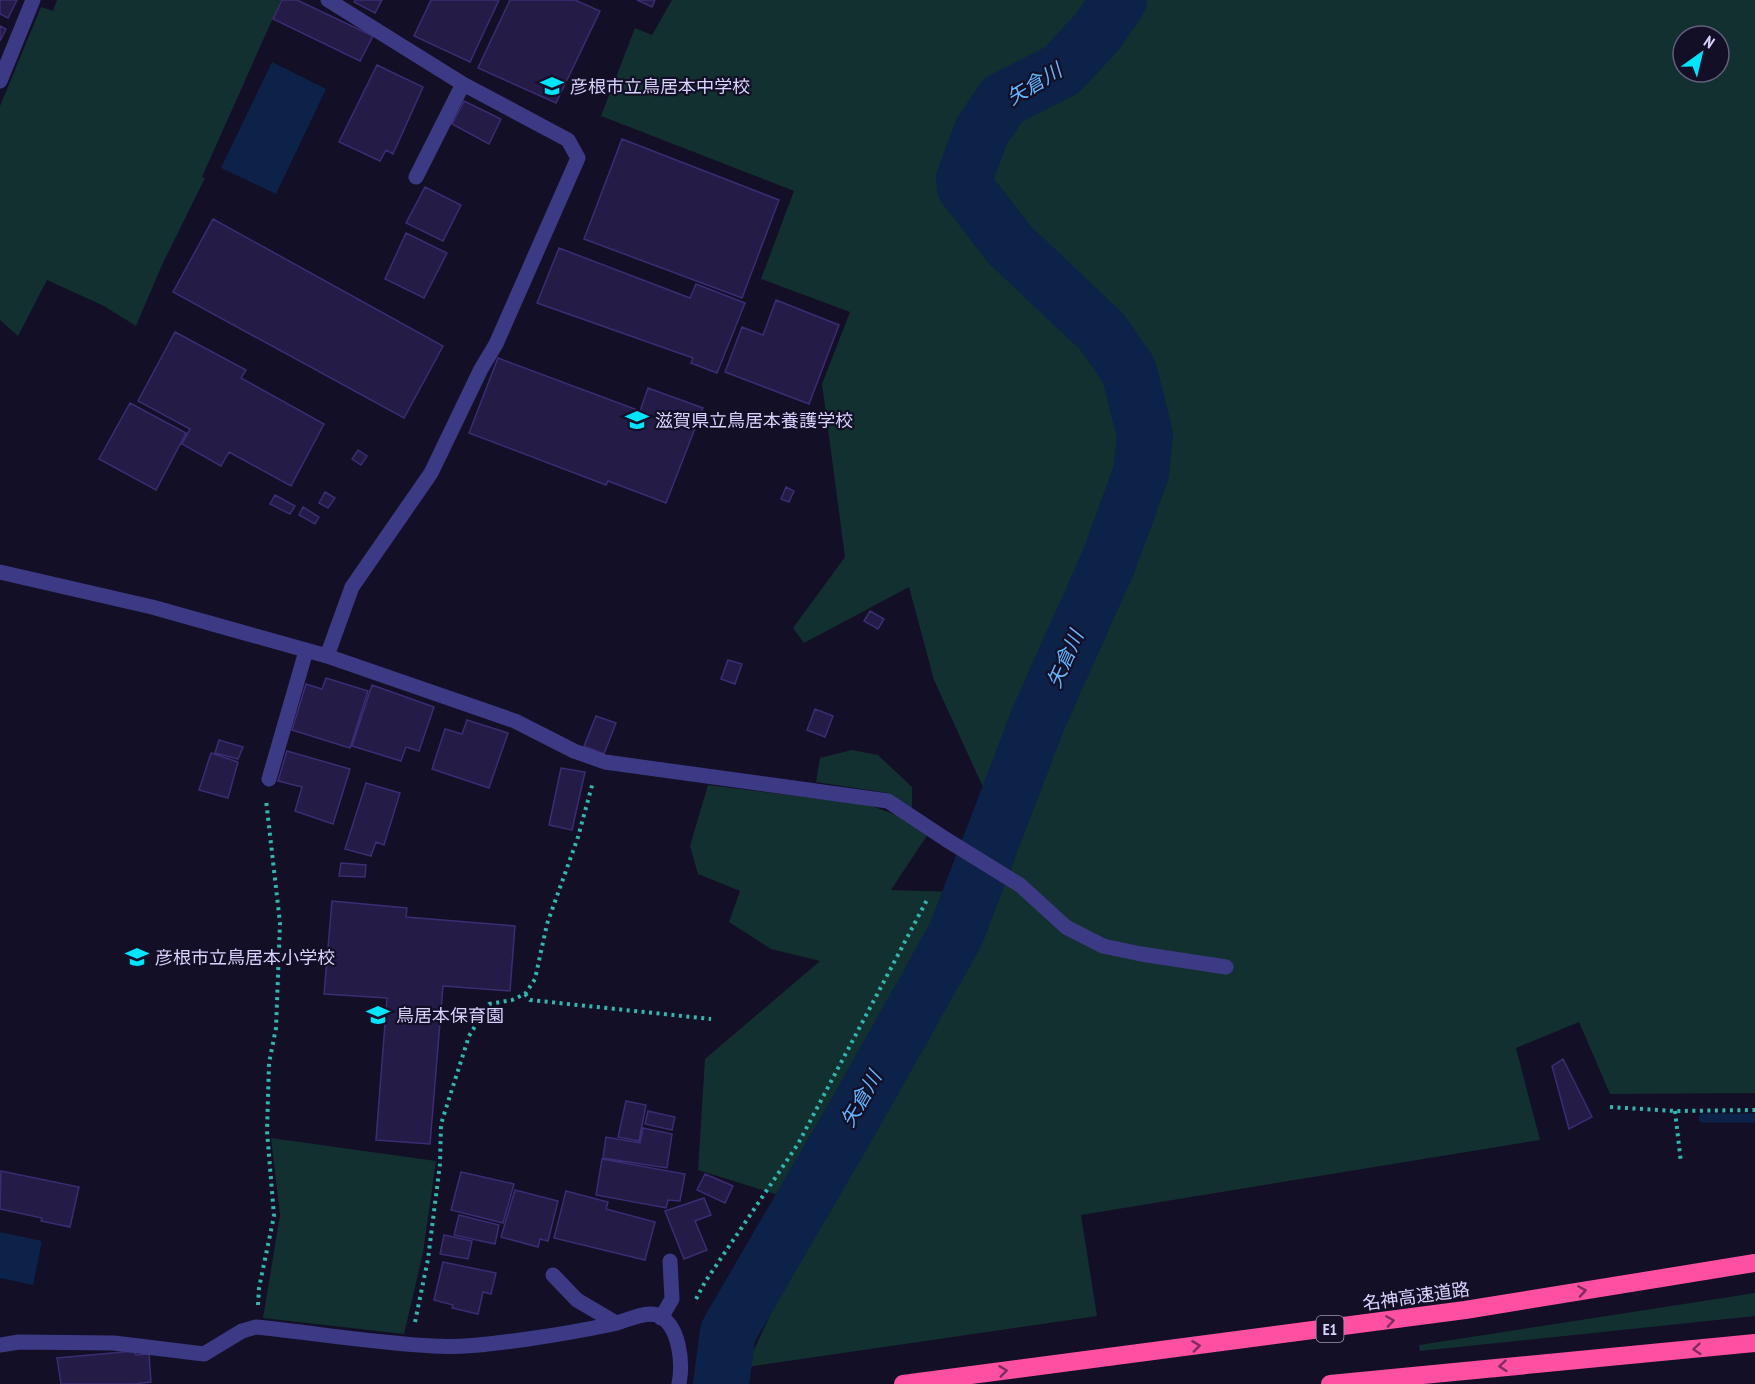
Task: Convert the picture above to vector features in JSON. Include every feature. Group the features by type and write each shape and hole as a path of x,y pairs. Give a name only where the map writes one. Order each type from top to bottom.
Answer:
{"highway":[{"name":"名神高速道路","path":"903,1384 1453,1312 1755,1263"},
{"path":"1330,1384 1755,1343"}],"street":[{"path":"0,81 33,0"},
{"path":"327,656 352,587 431,473 481,369 496,344 578,158 568,140 463,84 328,0"},
{"path":"416,177 463,84"},
{"path":"0,572 152,607 327,656 514,721 574,751 599,759 888,801 1020,885 1066,927 1103,946 1226,967"},
{"path":"269,779 306,651"},
{"path":"661,1318 672,1299 670,1261"},
{"path":"553,1275 577,1300 616,1323"},
{"path":"0,1345 19,1342 114,1343 204,1354 242,1332 256,1327 434,1346 482,1344 546,1336 616,1323 645,1315 656,1315 667,1321 675,1336 680,1356 679,1384"}],"path":[{"path":"411,1344 428,1259 440,1164 441,1124 470,1036 489,1004 512,1000 525,994 535,979 547,924 578,837 599,759"},
{"path":"256,1327 259,1288 274,1216 267,1131 269,1064 276,1028 280,923 266,802 269,779"},
{"path":"695,1300 798,1143 928,898"},
{"path":"525,994 531,1000 711,1019"},
{"path":"1610,1107 1675,1111 1755,1110"},
{"path":"1675,1111 1681,1163"}],"green space":[{"path":"57,0 281,0 202,177 205,178 162,265 136,326 104,306 47,280 18,336 0,320 0,106 41,7 53,11"},
{"path":"672,0 1755,0 1755,1093 1610,1094 1579,1022 1516,1048 1540,1140 1081,1215 1097,1316 746,1367 820,1208 698,1170 705,1059 820,961 771,949 729,922 740,891 698,874 690,846 708,785 869,805 899,816 928,834 891,890 989,893 1010,846 934,680 909,587 804,643 793,628 845,557 822,384 850,312 761,279 794,191 601,116 635,28 652,35"},
{"path":"852,750 878,755 912,787 912,808 888,793 816,782 820,758"},
{"path":"271,1138 436,1161 423,1253 404,1334 263,1318 280,1215"},
{"path":"1755,1293 1755,1316 1420,1351 1419,1345"}],"water":[{"path":"272,62 326,89 276,194 221,168"},
{"path":"0,1232 42,1241 33,1285 0,1278"}],"building":[{"path":"0,0 17,0 8,18 0,14"},
{"path":"282,0 297,0 373,36 360,61 273,19"},
{"path":"355,0 382,0 375,13 354,2"},
{"path":"431,0 499,0 470,62 414,36"},
{"path":"510,0 575,0 600,11 556,103 478,68"},
{"path":"637,0 655,0 652,7"},
{"path":"0,26 6,29 0,41"},
{"path":"377,65 423,87 393,154 386,150 380,161 339,142"},
{"path":"464,101 501,119 489,144 452,124"},
{"path":"622,139 779,200 742,298 584,239"},
{"path":"425,187 461,205 443,241 406,223"},
{"path":"213,219 443,346 404,418 173,292"},
{"path":"406,233 447,253 424,298 385,279"},
{"path":"559,248 690,298 696,284 745,303 717,373 691,363 693,358 537,303"},
{"path":"776,300 839,325 809,404 725,372 742,327 763,335"},
{"path":"175,332 246,370 241,378 324,424 291,486 229,452 221,466 182,444 190,429 138,401"},
{"path":"498,358 640,411 648,388 703,408 666,503 608,481 606,485 469,433"},
{"path":"130,403 186,433 156,490 99,459"},
{"path":"358,450 367,456 361,465 352,459"},
{"path":"786,487 794,491 789,502 781,499"},
{"path":"325,492 335,498 328,508 319,503"},
{"path":"275,495 295,506 290,514 270,504"},
{"path":"303,507 319,517 315,524 299,515"},
{"path":"870,611 884,619 878,629 864,621"},
{"path":"728,660 742,664 735,684 721,679"},
{"path":"326,678 368,691 350,748 292,730 306,684 322,689"},
{"path":"372,685 434,707 419,751 406,747 401,761 352,746"},
{"path":"815,709 833,716 825,737 807,730"},
{"path":"596,716 616,723 604,754 584,746"},
{"path":"467,720 508,733 489,788 432,769 445,729 462,734"},
{"path":"219,740 243,747 238,759 215,753"},
{"path":"287,751 350,769 333,824 295,811 302,787 278,781"},
{"path":"211,753 238,762 228,798 199,790"},
{"path":"561,768 585,772 572,830 549,825"},
{"path":"366,783 400,793 384,845 376,842 371,856 345,849"},
{"path":"341,863 366,865 365,877 339,876"},
{"path":"332,901 407,908 406,917 515,926 510,991 443,986 430,1144 376,1140 387,998 324,994"},
{"path":"1563,1059 1592,1117 1569,1129 1552,1066"},
{"path":"626,1101 646,1105 639,1141 618,1137"},
{"path":"648,1111 675,1117 672,1130 645,1124"},
{"path":"643,1128 672,1134 667,1168 603,1158 606,1137 640,1143"},
{"path":"602,1159 685,1174 680,1201 668,1200 666,1208 596,1195"},
{"path":"1,1171 79,1187 70,1227 0,1209"},
{"path":"461,1172 514,1184 503,1223 451,1210"},
{"path":"705,1174 733,1186 725,1203 697,1190"},
{"path":"515,1190 558,1201 548,1241 540,1239 538,1247 501,1237"},
{"path":"566,1191 608,1202 606,1209 655,1222 645,1260 554,1238"},
{"path":"704,1198 711,1215 695,1221 707,1250 684,1259 665,1211"},
{"path":"459,1215 499,1225 495,1244 454,1235"},
{"path":"444,1235 472,1241 468,1259 440,1254"},
{"path":"443,1262 496,1273 491,1294 483,1292 478,1314 452,1308 453,1305 434,1300"},
{"path":"134,1351 136,1355 149,1354 151,1382 61,1384 57,1358"}],"waterway":[{"name":"矢倉川","path":"721,1384 728,1332 956,934 1039,717 1108,563 1141,473 1145,435 1129,371 1102,332 1010,245 965,187 964,179 982,131 1003,100 1062,70 1098,31 1119,0"},
{"path":"1703,1118 1755,1118"}],"place":[{"name":"彦根市立鳥居本中学校","path":"552,86"},
{"name":"滋賀県立鳥居本養護学校","path":"637,420"},
{"name":"彦根市立鳥居本小学校","path":"137,957"},
{"name":"鳥居本保育園","path":"378,1015"}]}
